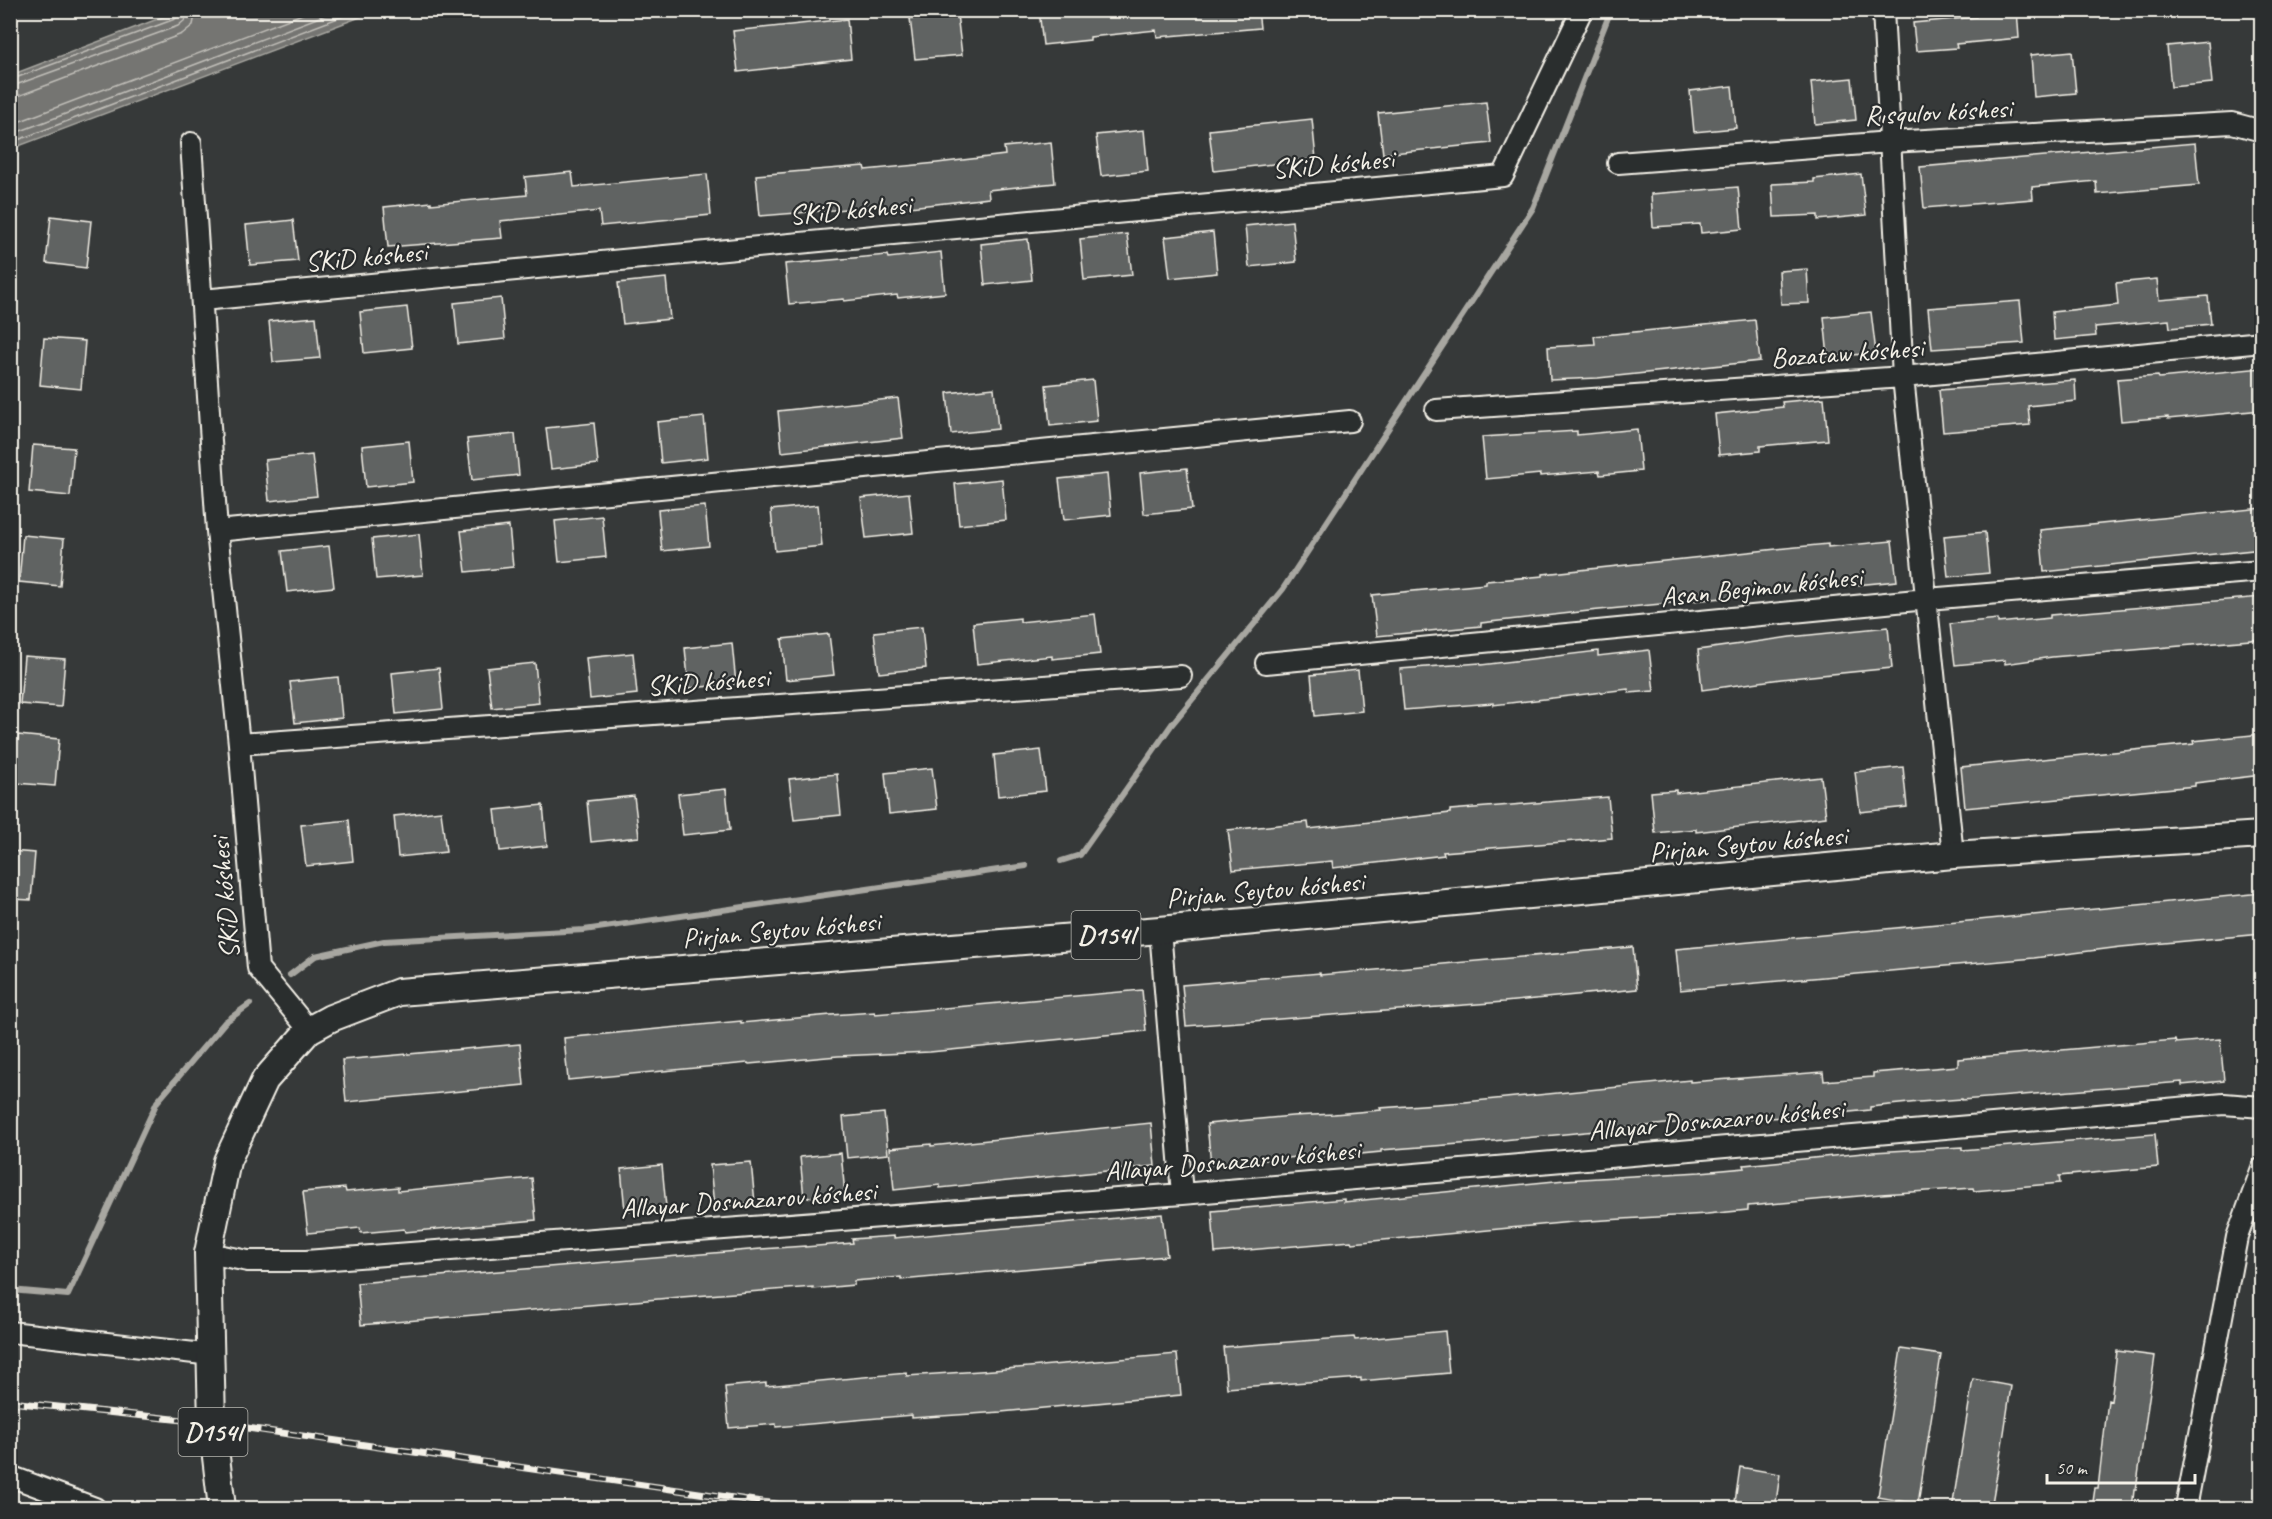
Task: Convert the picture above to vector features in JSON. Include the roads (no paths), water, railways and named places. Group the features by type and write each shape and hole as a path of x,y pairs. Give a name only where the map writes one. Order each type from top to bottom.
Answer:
{"main road":[{"name":"Pirjan Seytov kóshesi","path":"212,1355 208,1253 227,1161 266,1080 309,1030 331,1018 399,992 1160,930 1953,855 2262,835"},
{"name":"D154l","path":"212,1355 212,1423 222,1509"}],"street":[{"name":"SKiD kóshesi","path":"202,300 1503,176 1582,10"},
{"path":"1883,10 1903,377 1953,855"},
{"name":"Rısqulov kóshesi","path":"1618,163 1890,141 2232,123 2262,131"},
{"name":"SKiD kóshesi","path":"191,143 217,531 239,744 258,968 309,1030"},
{"name":"Bozataw kóshesi","path":"1436,410 1903,377 2262,342"},
{"path":"217,531 1350,421"},
{"name":"Asan Begimov kóshesi","path":"1266,663 1927,599 2262,571"},
{"name":"SKiD kóshesi","path":"239,744 1181,676"},
{"path":"1160,930 1182,1194"},
{"name":"Allayar Dosnazarov kóshesi","path":"208,1253 248,1261 306,1261 1182,1194 2224,1104 2262,1107"},
{"path":"2186,1509 2237,1237 2262,1168"},
{"path":"10,1332 212,1355"},
{"path":"10,1476 95,1509"}],"water":[{"path":"181,10 376,11 11,149 11,75"}],"waterway":[{"path":"1061,861 1080,855 1172,724 1283,589 1533,208 1611,10"},
{"path":"290,975 315,956 384,941 584,930 1026,866"},
{"path":"10,1290 68,1295 157,1102 225,1022 250,1004"}],"railway":[{"path":"10,1402 212,1423 803,1508"}]}
